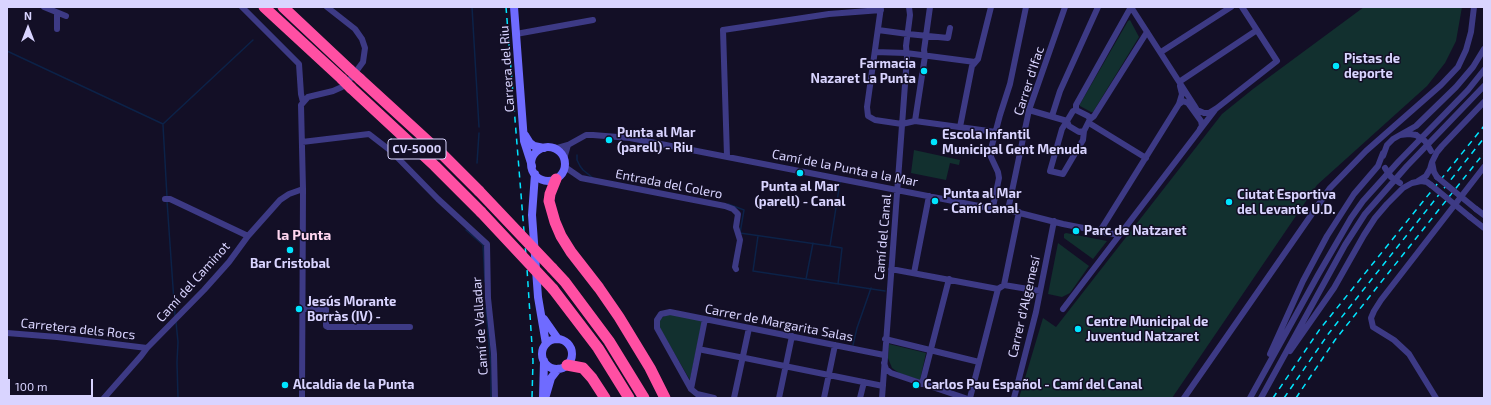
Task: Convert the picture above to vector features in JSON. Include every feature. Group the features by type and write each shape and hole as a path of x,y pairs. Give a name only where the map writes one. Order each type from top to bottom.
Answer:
{"highway":[{"name":"CV-5000","path":"264,7 435,166 481,212 553,289 598,348 630,398"},
{"name":"CV-5000","path":"283,7 442,154 565,282 609,341 644,398"},
{"path":"552,180 550,200 555,222 561,236 619,317 650,368 665,398"},
{"path":"562,367 582,368 592,378 605,398"}],"street":[{"path":"44,7 66,16"},
{"path":"242,7 299,64 303,102"},
{"path":"302,398 303,189 301,105 308,97 333,91 342,87 364,62 365,48 356,29 327,7"},
{"name":"Carrera del Riu","path":"514,7 526,146 532,166"},
{"name":"Camí del Canal","path":"882,398 885,339 898,190 906,53 910,14 909,7"},
{"path":"914,121 925,56 925,36 930,7"},
{"path":"960,127 971,71 978,59 991,7"},
{"path":"993,207 999,178 998,172 991,157 991,149 1010,84 1026,7"},
{"name":"Carrer d'Ifac","path":"1008,210 1029,110 1065,7"},
{"path":"1052,116 1060,91 1098,7"},
{"path":"1076,110 1076,104 1131,7 1200,112 1209,113 1278,61 1242,7"},
{"path":"1161,52 1231,7"},
{"path":"1184,398 1330,188 1366,151 1441,85 1458,67 1466,50 1471,32 1474,7"},
{"path":"727,156 723,30 852,9 881,8 867,107 868,116 875,120 902,124 914,121 996,132"},
{"path":"57,13 57,29"},
{"path":"516,34 594,20"},
{"path":"878,30 948,38 950,28"},
{"path":"1181,82 1257,30"},
{"path":"1076,110 1073,110 1062,129 1050,171 1063,174 1083,140 1084,131 1089,121 1094,116 1147,32"},
{"path":"1256,388 1284,322 1314,258 1343,210 1378,166 1383,153 1390,142 1416,126 1456,87 1473,67 1484,49"},
{"path":"875,52 906,53 975,62"},
{"path":"1250,398 1318,275 1351,218 1363,201 1468,90 1484,70"},
{"path":"1100,231 1179,104 1182,94 1181,82"},
{"path":"1261,398 1273,374 1364,214 1407,166 1484,86"},
{"path":"1179,104 1183,101 1188,103 1201,121 1202,126 1200,131"},
{"path":"1273,374 1334,288 1375,218 1397,194 1412,183 1426,176 1432,162 1442,146 1484,102"},
{"path":"1063,309 1217,108"},
{"path":"1029,110 1067,121 1069,126 1079,132 1084,131"},
{"path":"1076,110 1088,116 1089,121 1146,158"},
{"name":"Carrera del Riu","path":"524,128 530,143 538,148 544,148"},
{"name":"Camí de Valladar","path":"302,142 369,134 391,152 487,244 488,298 494,354 495,398"},
{"name":"Camí de la Punta a la Mar","path":"554,149 568,145 580,138 593,135 630,138 1019,212 1119,235"},
{"path":"1400,135 1416,135 1425,141 1431,152 1434,172 1437,177 1484,215"},
{"path":"533,197 539,188 562,174 568,145"},
{"path":"552,180 540,179 535,174 532,166 532,160 536,153 544,148 554,149 560,153 564,163"},
{"path":"1383,153 1384,168 1390,177 1400,183 1427,182 1484,228"},
{"name":"Entrada del Colero","path":"564,163 581,178 725,206 733,209 738,214 736,227 740,240 735,267 736,269"},
{"path":"1436,398 1409,354 1394,340 1373,327 1371,318 1374,311 1484,167"},
{"path":"535,174 532,215 538,297 546,344"},
{"name":"Camí del Caminot","path":"104,398 142,356 147,348 229,262 248,236 284,196 303,189"},
{"path":"914,273 929,196"},
{"path":"168,199 248,236"},
{"path":"970,398 1001,287 1019,212"},
{"name":"Carrer d'Algemesí","path":"1014,398 1036,312 1054,221"},
{"path":"891,268 949,280 1040,291"},
{"path":"922,384 949,280"},
{"path":"302,309 326,309 326,326 328,328 410,327"},
{"name":"Carrer de Margarita Salas","path":"691,389 657,328 657,320 659,316 665,312 835,345 884,358"},
{"path":"542,316 548,327 558,339 566,342 571,349 571,358 550,378 544,398"},
{"path":"705,319 691,389 697,394 714,398"},
{"path":"734,398 749,328"},
{"name":"Carretera dels Rocs","path":"7,333 57,337 147,348"},
{"path":"779,398 792,336"},
{"path":"544,398 544,361 542,350 546,344 552,340 558,339"},
{"path":"885,339 979,362"},
{"path":"824,398 835,345"},
{"path":"703,350 882,386"},
{"path":"884,358 886,369 891,373 964,398"},
{"path":"544,361 550,367 562,367"},
{"path":"860,398 864,382"},
{"path":"1431,388 1441,398"}],"green space":[{"name":"Ciutat Esportiva del Levante U.D.","path":"1364,7 1462,7 1456,41 1445,63 1427,86 1317,185 1172,398 1019,398 1043,318 1056,327 1222,114 1253,89"},
{"path":"1130,20 1139,37 1093,112 1091,112 1080,106 1080,104 1128,21"},
{"path":"914,150 960,160 959,165 950,163 946,180 911,173"},
{"path":"1066,233 1107,241 1093,259 1064,238 1064,234"},
{"path":"1058,243 1089,266 1070,293 1062,297 1048,294"},
{"path":"668,314 700,320 702,322 690,380 659,327 660,319"},
{"path":"889,344 926,353 920,380 899,373 892,368 888,358"}],"waterway":[{"path":"472,7 479,127"},
{"path":"7,51 163,124 253,40"},
{"path":"163,125 167,197"},
{"path":"477,163 479,133"},
{"path":"577,155 577,160 580,166 593,178"},
{"path":"838,284 842,248 830,246 840,182"},
{"path":"167,201 175,316"},
{"path":"728,204 744,210 740,233 830,246"},
{"path":"466,230 483,245 485,282"},
{"path":"758,236 753,271 885,291"},
{"path":"806,279 813,243"},
{"path":"853,345 857,328 871,288"},
{"path":"486,308 491,366 491,398"},
{"path":"176,322 178,342 178,398"}],"railway":[{"path":"506,7 527,269 533,361 532,398"},
{"path":"1273,398 1320,329 1484,126"},
{"path":"1284,398 1329,333 1484,138"},
{"path":"1296,398 1335,340 1484,153"}],"place":[{"name":"Pistas de deporte","path":"1336,66"},
{"name":"Farmacia Nazaret La Punta","path":"924,71"},
{"name":"Punta al Mar (parell) - Riu","path":"609,140"},
{"name":"Escola Infantil Municipal Gent Menuda","path":"934,142"},
{"name":"Punta al Mar (parell) - Canal","path":"800,173"},
{"name":"Punta al Mar - Camí Canal","path":"935,201"},
{"name":"Ciutat Esportiva del Levante U.D.","path":"1229,202"},
{"name":"Parc de Natzaret","path":"1076,231"},
{"name":"Bar Cristobal","path":"290,250"},
{"name":"Jesús Morante Borràs (IV) -","path":"299,309"},
{"name":"Centre Municipal de Juventud Natzaret","path":"1078,329"},
{"name":"Alcaldia de la Punta","path":"285,385"},
{"name":"Carlos Pau Español - Camí del Canal","path":"916,385"}],"district":[{"name":"la Punta","path":"304,235"}]}
